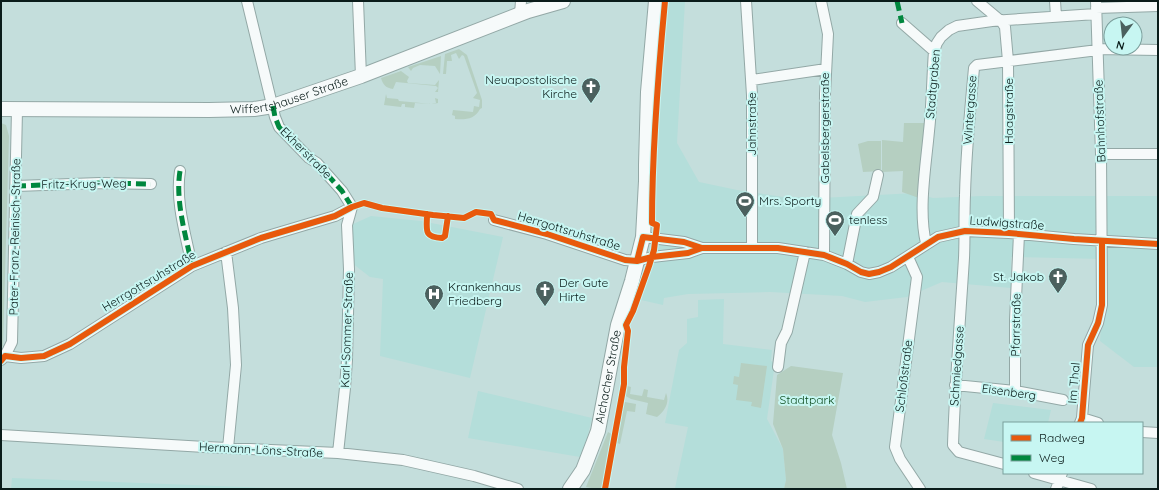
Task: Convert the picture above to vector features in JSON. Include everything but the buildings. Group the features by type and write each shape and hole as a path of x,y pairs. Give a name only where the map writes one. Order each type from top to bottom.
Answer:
{"street":[{"name":"Ekherstraße","path":"247,1 275,117 279,127 309,158 317,163 342,190 352,207"},
{"path":"358,1 361,76"},
{"name":"Wiffertshauser Straße","path":"1,109 222,110 254,109 273,106 361,76 521,8 563,1"},
{"name":"Aichacher Straße","path":"570,489 582,470 598,431 618,325 643,237 648,92 656,1"},
{"name":"Jahnstraße","path":"746,1 752,80 752,247"},
{"name":"Gabelsbergerstraße","path":"821,1 828,34 826,68 824,255"},
{"path":"977,1 1001,21"},
{"path":"1055,1 1056,16"},
{"name":"Stadtgraben","path":"926,243 923,230 924,200 934,51 941,37 949,30 957,26 1056,16 1096,7 1158,6"},
{"name":"Bahnhofstraße","path":"1088,345 1098,323 1102,305 1101,154 1096,7"},
{"name":"Haagstraße","path":"1001,21 1005,26 1008,61 1014,233"},
{"path":"902,23 934,51"},
{"name":"Wintergasse","path":"965,231 965,187 974,68 977,65 1098,49 1158,50"},
{"path":"752,80 826,68"},
{"name":"Pater-Franz-Reinisch-Straße","path":"3,358 12,342 17,110"},
{"path":"1101,154 1158,154"},
{"path":"180,171 178,184 180,204 192,266"},
{"path":"846,264 856,214 873,197 878,175"},
{"name":"Fritz-Krug-Weg","path":"16,186 151,184"},
{"name":"Herrgottsruhstraße","path":"3,358 44,356 70,344 192,266 261,238 335,216 352,207"},
{"name":"Karl-Sommer-Straße","path":"338,453 347,360 347,225 352,207"},
{"name":"Herrgottsruhstraße","path":"494,220 547,234 621,259 637,261"},
{"name":"Ludwigstraße","path":"637,261 688,253 702,248 778,248 824,255 861,272 869,274 879,272 908,257 926,243 938,237 965,231 1014,233 1102,241 1158,244"},
{"name":"Schmiedgasse","path":"965,231 960,335 955,385 953,445 959,452 1003,464"},
{"name":"Pfarrstraße","path":"1014,233 1015,391"},
{"name":"Ludwigstraße","path":"643,237 684,242 702,248"},
{"path":"226,252 233,308 236,365 228,448"},
{"path":"778,367 781,344 787,331 805,252"},
{"name":"Schloßstraße","path":"908,257 917,277 895,447 900,458 920,489"},
{"name":"Im Thal","path":"1081,421 1088,345"},
{"name":"Eisenberg","path":"955,385 1015,391 1063,400"},
{"path":"1143,432 1158,433"},
{"name":"Hermann-Löns-Straße","path":"1,435 338,453 403,460 474,476 518,489"},
{"path":"1037,474 1091,489"}],"shaded area":[{"path":"667,1 685,1 677,143 699,182 783,197 821,198 915,193 933,198 982,196 1158,196 1158,367 1134,367 1100,341 1102,259 1011,257 1011,288 942,282 907,297 865,302 842,296 770,292 688,294 664,298 663,305 641,300 654,222 653,209 660,62"},
{"name":"Krankenhaus Friedberg","path":"371,216 421,221 503,237 470,378 380,356 383,279 370,277 352,263 351,225"},
{"path":"724,299 723,344 772,350 771,361 775,363 767,419 783,449 786,480 784,489 675,488 688,427 665,423 679,350 687,343 687,319 698,317 698,300"},
{"path":"478,391 592,418 587,439 580,457 468,438"},
{"path":"993,403 1051,410 1048,422 1003,422 1003,442 984,439"},
{"path":"12,478 291,489 11,489"}],"green space":[{"path":"459,49 467,55 482,100 482,108 473,117 455,119 455,116 452,115 453,110 473,112 474,106 479,107 480,100 473,98 477,93 464,56 462,55 459,59 456,53 451,55 452,61 447,61 446,74 443,74 445,54"},
{"path":"441,56 440,74 435,66 420,65 413,68 411,71 408,67"},
{"path":"401,71 409,77 407,81 408,83 435,85 439,80 438,92 435,92 438,88 436,86 396,82 393,89 388,88 384,84 381,78"},
{"path":"386,94 387,98 398,99 399,101 430,104 415,103 414,108 405,107 405,104 402,104 401,107 384,105"},
{"path":"435,98 438,99 438,103 432,104 436,103"},
{"path":"1,123 6,125 9,136 3,346 1,348"},
{"path":"904,123 925,123 919,198 902,192 903,171 882,172 882,140 903,142"},
{"path":"868,141 881,141 881,171 863,172 858,144"},
{"path":"741,363 767,366 761,408 751,406 752,402 736,400 738,385 733,384 734,376 739,377"},
{"name":"Stadtpark","path":"791,366 843,373 832,435 847,489 784,489 786,480 783,449 773,424 777,375"},
{"path":"627,386 631,387 630,394 642,396 644,389 648,390 647,397 664,400 666,393 667,403 662,412 657,417 646,414 648,403 631,399 624,395"},
{"path":"625,402 636,404 635,412 627,411 620,444 614,442 621,406"},
{"path":"608,432 613,435 603,487 597,489 586,487"}],"marked path":[{"path":"897,1 902,23"},
{"path":"273,106 279,127 309,158 317,163 342,191 352,207"},
{"path":"180,171 180,206 192,266"},
{"path":"16,186 100,183 151,184"}],"cycle path":[{"path":"605,489 624,384 624,367 628,331 626,325 633,311 654,250 657,225 652,223 654,140 665,1"},
{"path":"1,361 5,356 21,358 44,356 70,344 192,266 261,238 335,216 352,207 364,203 382,208 464,218 476,212 491,214 494,220 547,234 625,260 637,261 652,257 688,253 702,248 778,248 824,255 847,264 861,272 869,274 891,267 938,237 965,231 1158,244"},
{"path":"427,214 427,232 432,236 442,238 445,236 448,216"},
{"path":"637,261 643,237 684,242 702,248"},
{"path":"1080,422 1088,345 1098,323 1102,305 1102,241"}],"place":[{"name":"Neuapostolische Kirche","path":"591,104"},
{"name":"Mrs. Sporty","path":"745,218"},
{"name":"tenless","path":"835,237"},
{"name":"St. Jakob","path":"1058,294"},
{"name":"Der Gute Hirte","path":"545,307"},
{"name":"Krankenhaus Friedberg","path":"434,311"}]}
